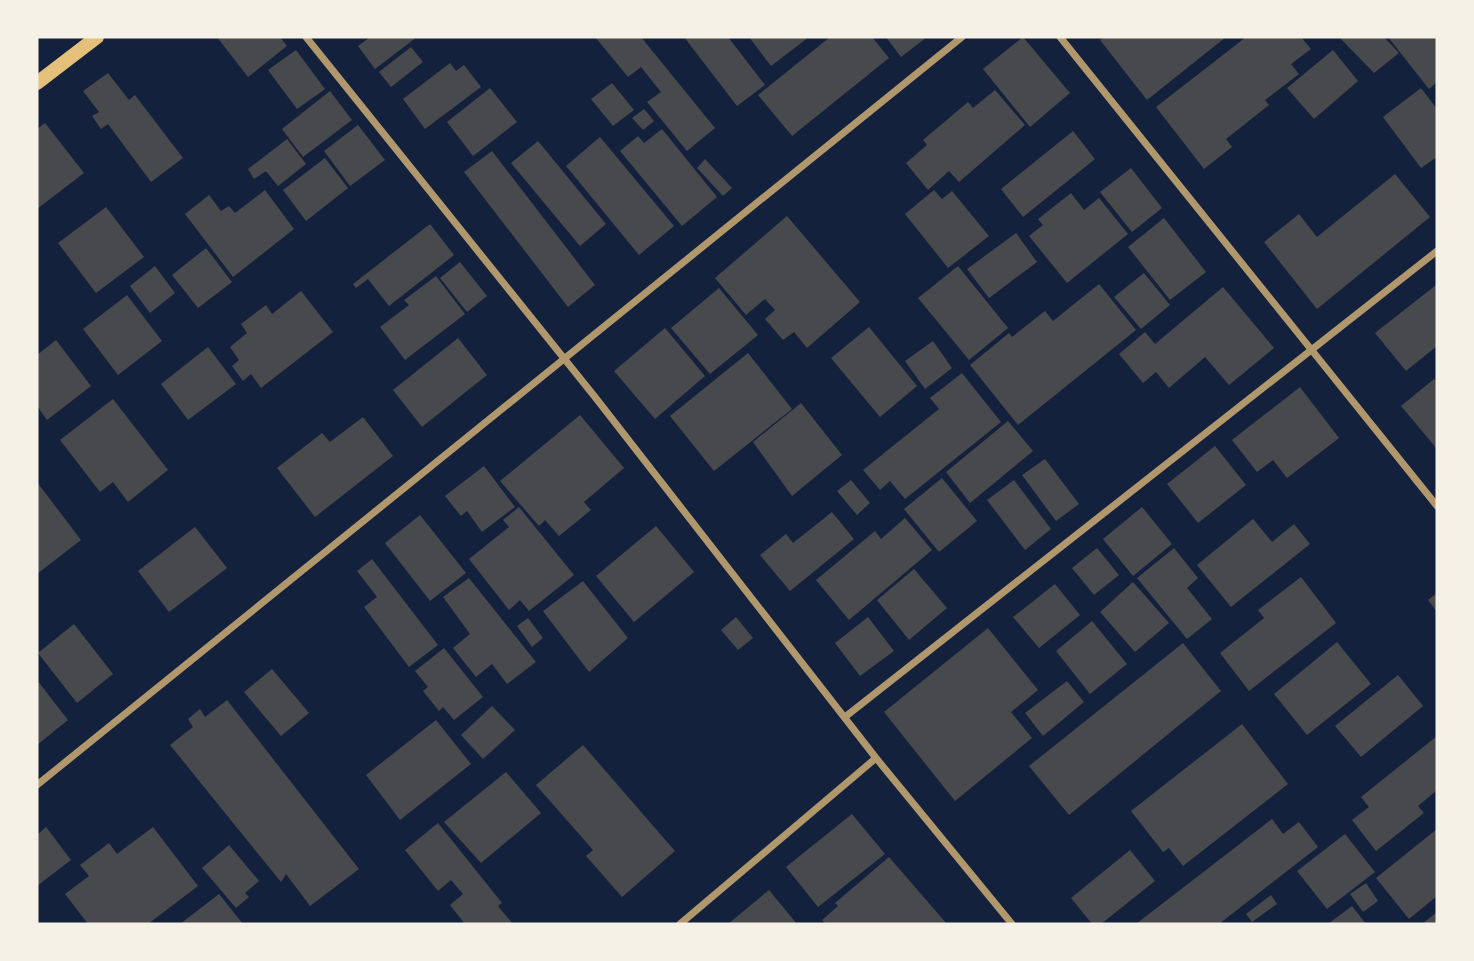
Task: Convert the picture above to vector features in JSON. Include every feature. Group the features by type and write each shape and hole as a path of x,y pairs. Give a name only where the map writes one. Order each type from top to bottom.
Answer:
{"main road":[{"path":"37,83 97,37"}],"street":[{"path":"306,37 564,358 876,758 1012,924"},
{"path":"37,785 962,37"},
{"path":"1060,37 1437,506"},
{"path":"845,717 1437,251"},
{"path":"680,924 876,758"}],"building":[{"path":"217,37 280,37 287,46 248,77"},
{"path":"370,37 417,37 375,69 358,46"},
{"path":"641,37 715,128 687,151 647,102 661,92 641,67 628,77 596,38"},
{"path":"684,37 728,37 765,85 737,106"},
{"path":"749,37 809,37 771,66"},
{"path":"830,37 872,37 889,58 792,136 758,95"},
{"path":"886,37 927,37 901,57"},
{"path":"1023,37 1070,93 1030,127 983,69"},
{"path":"1104,37 1226,37 1147,100 1100,40"},
{"path":"1246,37 1301,37 1311,49 1291,64 1299,74 1265,100 1269,105 1226,139 1232,147 1204,169 1156,107"},
{"path":"1339,37 1384,37 1399,53 1374,73"},
{"path":"1388,37 1437,37 1437,82 1429,89"},
{"path":"411,47 423,62 391,87 379,72"},
{"path":"296,50 325,89 297,109 268,70"},
{"path":"1333,50 1358,81 1314,119 1287,88"},
{"path":"450,63 456,71 464,65 481,87 425,129 403,99"},
{"path":"108,73 129,100 135,95 183,158 151,182 108,124 101,129 92,116 99,112 83,91"},
{"path":"612,83 634,110 613,126 591,99"},
{"path":"490,88 517,122 473,156 447,122"},
{"path":"1421,88 1437,109 1437,157 1421,168 1383,117"},
{"path":"995,90 1025,125 959,182 949,171 928,190 906,163 927,145 923,140 968,102 973,108"},
{"path":"330,91 352,120 303,157 282,129"},
{"path":"644,109 654,121 643,130 632,118"},
{"path":"45,123 84,173 37,209 37,129"},
{"path":"358,125 385,160 350,186 324,151"},
{"path":"662,129 717,197 682,226 620,151 638,136 644,143"},
{"path":"1073,131 1095,159 1023,217 1001,189"},
{"path":"600,137 674,226 639,255 566,166"},
{"path":"287,139 306,164 278,186 266,171 254,179 248,169"},
{"path":"538,141 606,224 580,246 511,163"},
{"path":"492,151 595,285 568,307 464,172"},
{"path":"325,158 348,188 306,221 283,190"},
{"path":"705,159 732,188 723,196 697,168"},
{"path":"1131,168 1162,208 1132,232 1100,192"},
{"path":"1395,174 1430,217 1317,309 1264,242 1299,214 1317,237"},
{"path":"265,190 294,229 233,277 185,214 209,195 221,211 229,206 235,213"},
{"path":"934,190 942,199 952,191 989,236 948,268 905,214"},
{"path":"1071,193 1084,210 1099,198 1128,234 1067,283 1029,236 1043,225 1038,219"},
{"path":"106,207 144,257 96,293 58,243"},
{"path":"787,216 860,302 807,348 794,332 783,340 765,319 775,310 765,299 746,315 715,278"},
{"path":"1164,218 1206,272 1170,300 1128,247"},
{"path":"430,224 454,255 389,306 368,279 356,288 353,284"},
{"path":"1016,233 1037,262 989,298 967,269"},
{"path":"206,248 232,282 198,308 172,275"},
{"path":"460,262 487,296 467,312 440,278"},
{"path":"155,266 175,293 150,313 130,286"},
{"path":"958,266 1008,328 969,360 918,298"},
{"path":"1144,273 1170,305 1141,329 1114,297"},
{"path":"436,276 465,314 405,360 380,327 409,305 404,300"},
{"path":"1099,284 1136,330 1018,425 970,365 1009,333 1012,337 1045,311 1053,321"},
{"path":"1436,285 1437,346 1406,371 1375,333"},
{"path":"1223,287 1274,348 1229,385 1205,357 1169,388 1156,372 1143,383 1119,354 1145,332 1155,344"},
{"path":"719,288 758,335 710,374 671,328"},
{"path":"301,291 333,332 261,388 251,374 243,381 232,366 239,360 230,347 247,333 241,324 266,305 272,314"},
{"path":"127,295 162,341 118,375 83,329"},
{"path":"869,327 917,386 880,417 831,358"},
{"path":"665,328 705,376 655,419 614,371"},
{"path":"458,338 487,375 422,427 393,390"},
{"path":"56,340 91,386 47,420 37,406 37,355"},
{"path":"933,341 952,368 925,389 905,361"},
{"path":"208,347 236,384 188,420 161,384"},
{"path":"748,353 792,409 714,471 670,416"},
{"path":"962,373 1001,422 905,499 890,481 880,490 863,470 939,409 930,398"},
{"path":"1434,379 1437,382 1437,449 1401,406"},
{"path":"1300,387 1339,438 1287,478 1273,460 1257,472 1232,440"},
{"path":"113,399 168,470 128,502 113,482 100,492 60,440"},
{"path":"801,403 842,455 792,496 753,442"},
{"path":"580,415 624,468 584,502 591,510 559,536 545,520 539,526 500,481"},
{"path":"363,417 393,456 315,517 277,468 322,433 330,442"},
{"path":"1008,421 1033,451 970,503 946,472"},
{"path":"1215,446 1246,485 1198,523 1167,484"},
{"path":"1045,459 1079,504 1056,521 1022,475"},
{"path":"484,466 515,507 482,532 467,511 461,516 445,496"},
{"path":"942,478 977,521 939,552 904,509"},
{"path":"851,480 870,503 857,515 837,491"},
{"path":"1014,480 1051,529 1025,550 987,500"},
{"path":"37,482 81,540 37,574"},
{"path":"519,507 574,575 529,611 520,600 509,610 469,559 509,527 503,520"},
{"path":"1142,507 1172,544 1133,576 1103,539"},
{"path":"832,512 854,539 790,591 760,555 786,534 793,543"},
{"path":"420,515 466,573 430,601 385,543"},
{"path":"905,518 932,550 849,620 816,580 875,531 881,539"},
{"path":"1253,519 1272,542 1294,524 1310,544 1231,607 1197,565"},
{"path":"656,526 694,572 634,622 596,576"},
{"path":"195,527 227,568 169,612 138,571"},
{"path":"1097,548 1119,575 1094,595 1072,568"},
{"path":"1174,548 1198,578 1187,588 1212,619 1187,639 1137,578"},
{"path":"372,559 438,645 409,667 364,607 377,597 357,571"},
{"path":"914,569 947,608 909,640 877,600"},
{"path":"1301,577 1336,623 1249,691 1220,653 1264,618 1258,610"},
{"path":"469,578 536,662 507,684 492,664 476,677 453,648 470,634 443,597"},
{"path":"583,581 628,638 589,672 543,611"},
{"path":"1133,582 1169,623 1135,652 1100,612"},
{"path":"1055,584 1080,615 1039,648 1013,617"},
{"path":"1437,593 1437,612 1428,600"},
{"path":"736,617 753,638 738,650 721,630"},
{"path":"868,617 894,651 860,676 835,643"},
{"path":"528,618 543,638 532,647 517,626"},
{"path":"1092,621 1127,664 1090,694 1056,651"},
{"path":"74,624 113,674 77,703 38,653"},
{"path":"988,628 1038,690 1011,712 1032,738 955,801 884,712"},
{"path":"1337,642 1371,684 1307,735 1274,694"},
{"path":"1183,643 1221,691 1069,815 1029,766"},
{"path":"444,648 483,697 454,720 443,707 439,711 423,691 428,687 415,671"},
{"path":"272,669 309,713 281,736 244,692"},
{"path":"1398,675 1423,706 1361,757 1335,726"},
{"path":"37,680 68,720 37,745"},
{"path":"1067,681 1084,702 1043,736 1025,713"},
{"path":"227,700 359,869 310,906 286,874 281,882 170,745 193,727 188,719 200,709 205,717"},
{"path":"492,706 515,730 483,759 461,735"},
{"path":"436,720 471,764 400,820 366,775"},
{"path":"1242,724 1288,784 1183,866 1169,848 1163,852 1131,811"},
{"path":"1437,736 1437,790 1418,806 1424,813 1376,851 1352,820 1369,807 1361,797"},
{"path":"583,745 675,851 622,897 586,856 593,850 536,785"},
{"path":"506,772 541,813 481,863 444,822"},
{"path":"852,814 885,854 818,907 786,867"},
{"path":"1272,819 1283,834 1299,822 1318,847 1219,924 1136,924"},
{"path":"438,823 502,903 498,906 513,924 465,924 450,905 463,894 451,880 438,891 405,850"},
{"path":"46,827 71,860 37,886 37,835"},
{"path":"153,827 198,886 148,924 88,924 65,894 89,876 80,865 109,843 117,854"},
{"path":"1437,829 1437,896 1409,919 1376,878"},
{"path":"1345,834 1375,872 1327,909 1297,871"},
{"path":"229,845 259,881 245,893 249,897 236,908 202,868"},
{"path":"1130,850 1155,881 1101,924 1092,924 1071,898"},
{"path":"889,857 947,924 826,924 822,920 838,906 835,903"},
{"path":"1366,883 1378,901 1363,912 1350,894"},
{"path":"769,890 797,924 728,924"},
{"path":"219,894 243,924 180,924"},
{"path":"1271,895 1277,904 1252,922 1246,914"},
{"path":"1352,906 1366,924 1328,924"},
{"path":"1437,912 1437,924 1422,924"}]}
